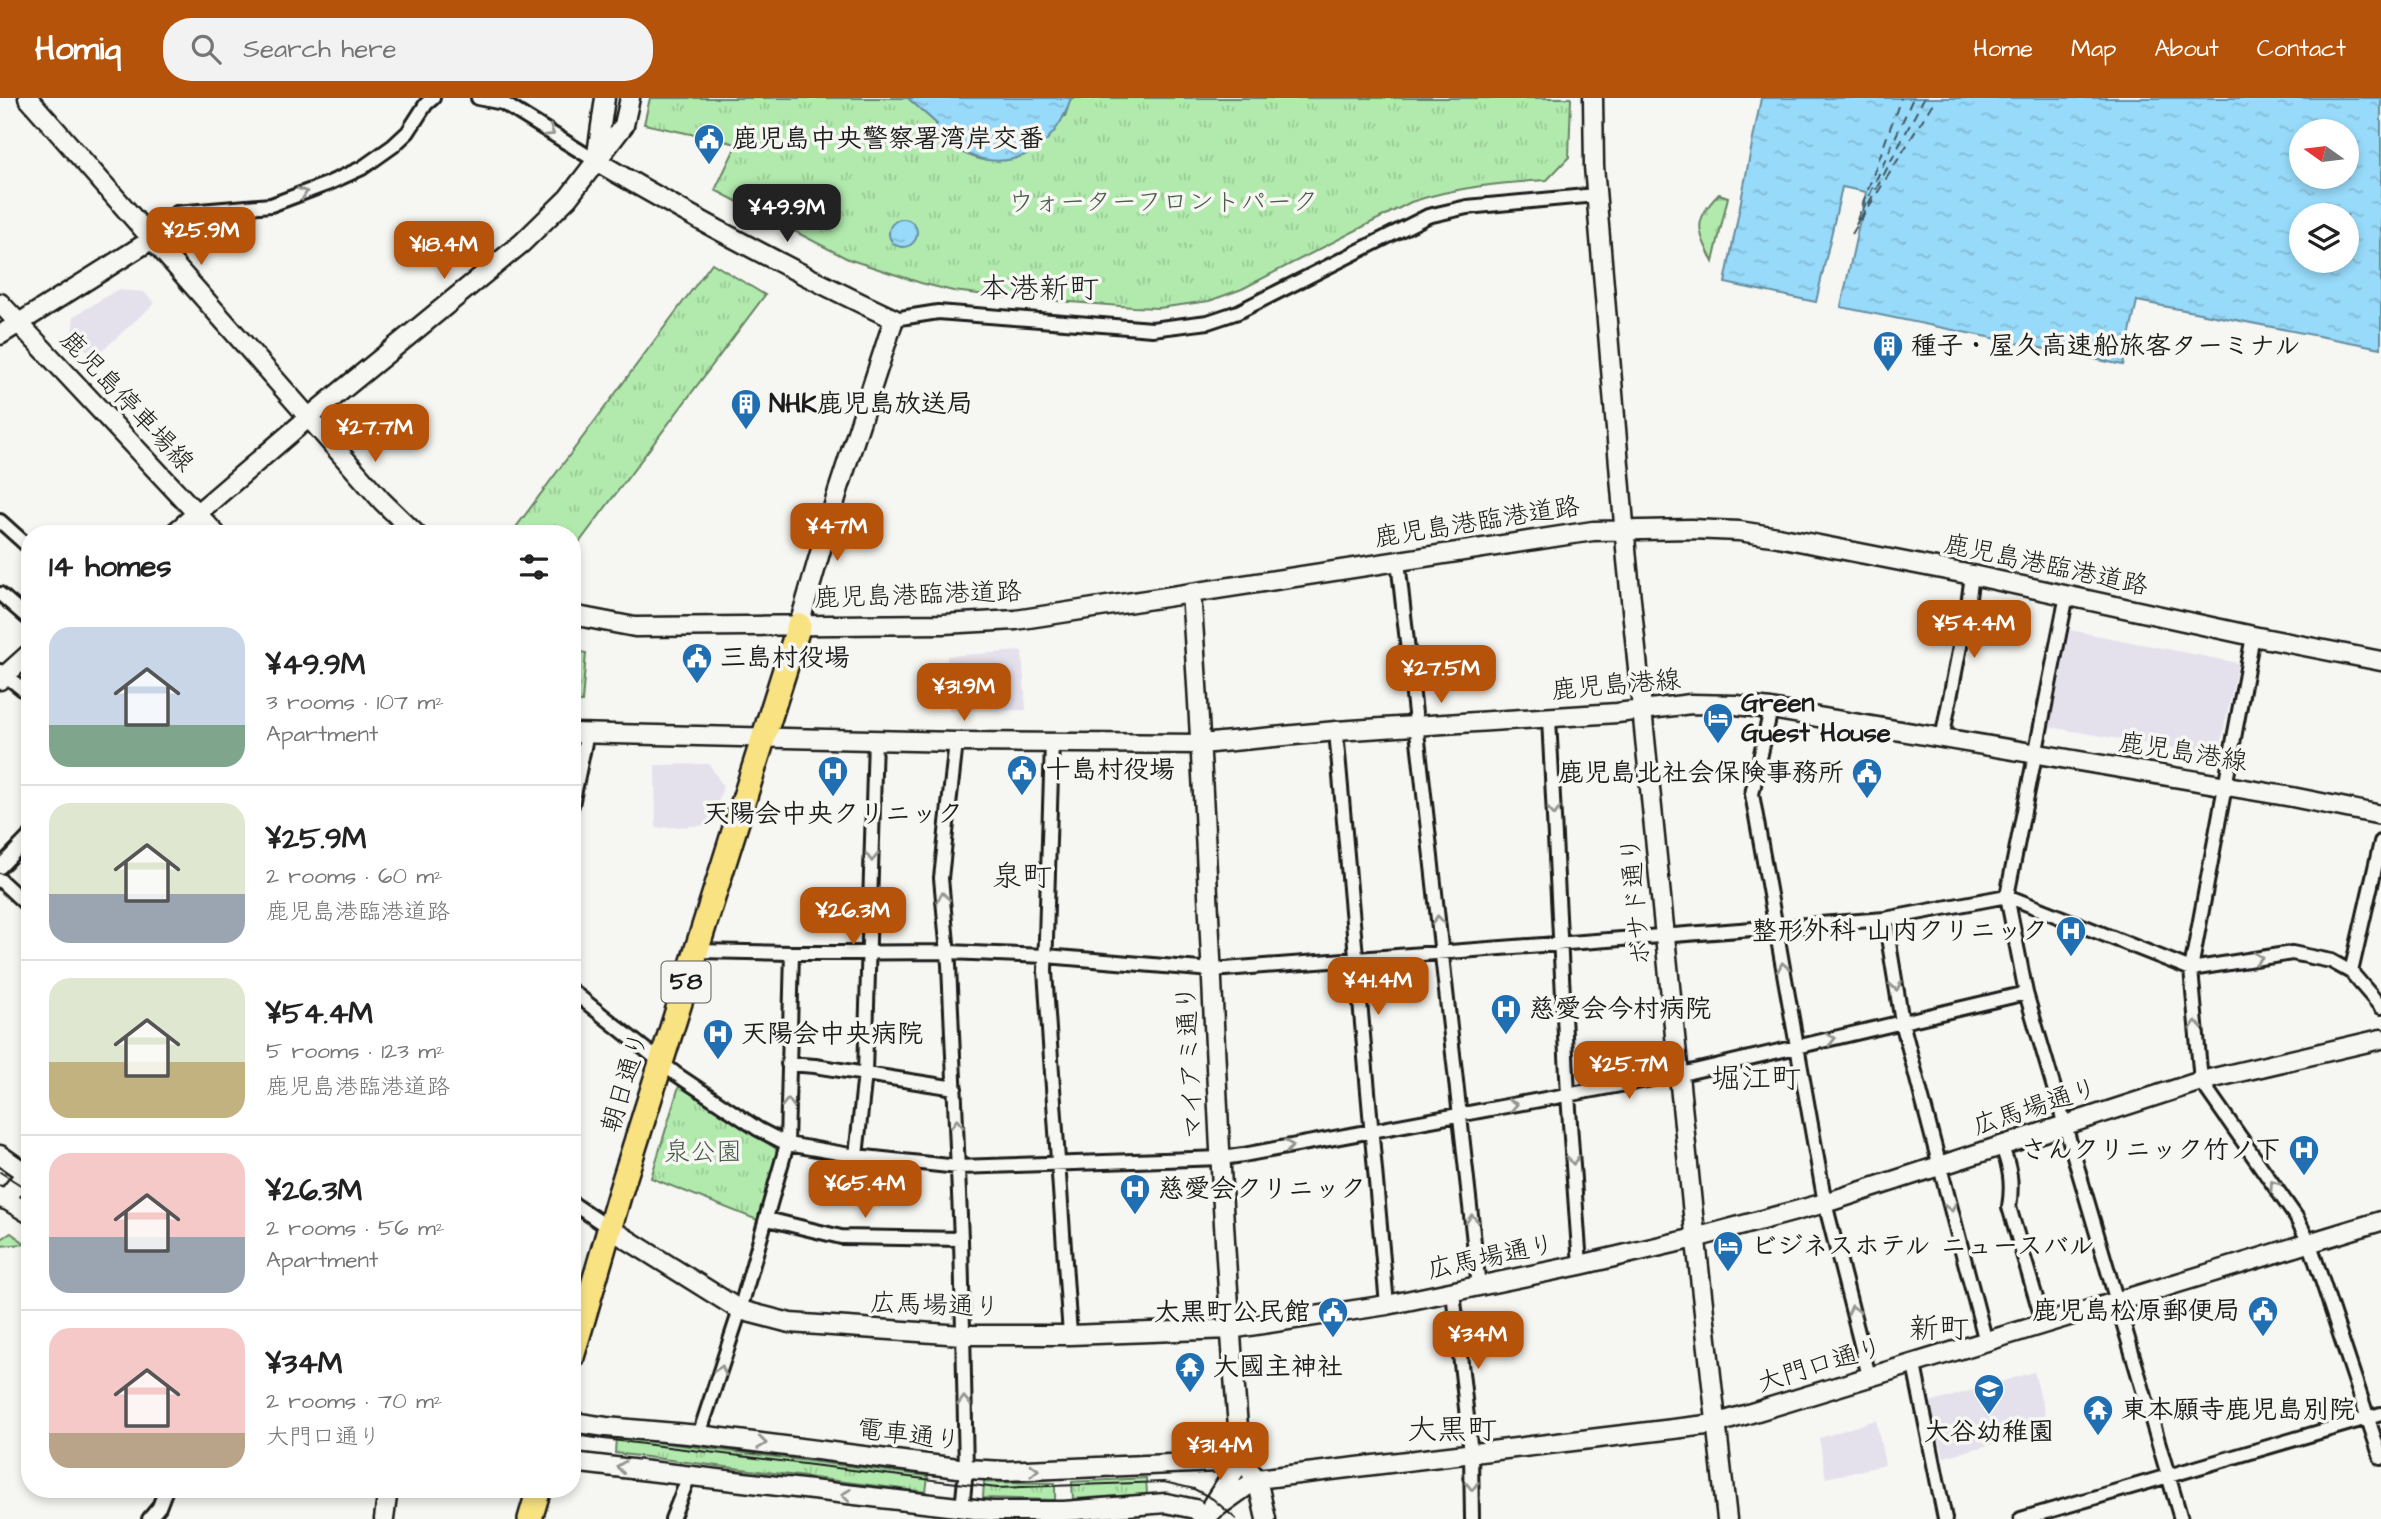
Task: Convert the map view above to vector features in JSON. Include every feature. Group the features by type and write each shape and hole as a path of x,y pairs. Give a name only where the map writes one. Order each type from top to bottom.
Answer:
{"highway":[{"name":"朝日通り","path":"581,1326 609,1228 799,625"},
{"path":"530,1519 536,1498"}],"street":[{"path":"27,98 308,418 407,525"},
{"path":"0,335 151,240 176,213 271,205 362,168 408,132 433,98"},
{"path":"478,98 503,103 596,161 822,285 894,319 938,312 1152,329 1208,322 1238,312 1428,216 1467,206 1596,195"},
{"path":"596,161 605,98"},
{"path":"184,525 308,418 522,243 568,198 624,125 630,98"},
{"name":"ボサド通り","path":"1593,98 1592,145 1625,529 1678,1074 1727,1519"},
{"name":"鹿児島停車場線","path":"0,303 207,525"},
{"path":"799,625 838,491 894,319"},
{"path":"0,521 21,540"},
{"name":"鹿児島港臨港道路","path":"581,617 635,626 943,624 1016,620 1593,531 1691,529 1752,533 1972,575 2381,661"},
{"path":"1398,561 1479,1287"},
{"path":"1942,739 1969,605 1972,575"},
{"name":"マイアミ通り","path":"1191,593 1230,1329 1241,1461"},
{"path":"0,594 21,612"},
{"path":"2067,595 2007,896 2026,993 2181,1519"},
{"path":"2253,636 2191,969 2201,1081 2296,1217 2310,1244 2375,1416 2381,1458"},
{"path":"21,660 2,675 21,689"},
{"name":"鹿児島港線","path":"763,736 956,742 1201,744 1713,704 1771,709 2381,815"},
{"path":"1771,709 1752,794 1825,1203 1869,1376"},
{"path":"1549,718 1568,1095 1580,1265"},
{"path":"1336,732 1387,1305"},
{"path":"581,733 763,736"},
{"path":"856,1156 865,1073 875,739"},
{"path":"956,742 941,878 949,952 961,1239 966,1469 962,1509"},
{"path":"1052,742 1046,956 1070,1335"},
{"path":"2351,972 2381,842"},
{"path":"0,867 21,845"},
{"path":"0,880 21,896"},
{"path":"696,951 949,952 1046,956 1212,970 1885,919 2007,896 2191,969 2292,953 2331,961 2351,972 2381,1007"},
{"path":"1885,919 1902,1022 1986,1342"},
{"path":"699,1435 740,1310 788,1144 792,953"},
{"path":"581,998 661,1062 758,1129 788,1144 856,1156 958,1167 1222,1158 1678,1074 2026,993"},
{"name":"広馬場通り","path":"609,1228 740,1310 790,1323 962,1335 1070,1335 1230,1329 1387,1305 1479,1287 1695,1238 1825,1203 2201,1081 2381,1039"},
{"path":"788,1064 955,1088"},
{"path":"2001,1145 2012,1186 2009,1206 2044,1325"},
{"path":"0,1155 21,1168"},
{"path":"21,1180 3,1198 21,1209"},
{"path":"581,1209 609,1228"},
{"path":"767,1219 841,1237 961,1239"},
{"name":"大門口通り","path":"1257,1479 1715,1424 2381,1221"},
{"path":"1452,1292 1471,1453 1472,1519"},
{"path":"1914,1365 1945,1519"},
{"path":"2021,1519 2375,1416"},
{"name":"電車通り","path":"581,1423 699,1435 966,1469 1005,1471 1241,1461"},
{"path":"1206,1518 1241,1461 1257,1479 1266,1519"},
{"path":"581,1463 962,1509 1022,1513 1166,1503 1195,1509 1206,1518"},
{"path":"672,1519 689,1476"},
{"path":"1206,1518 1257,1479"},
{"path":"149,1519 162,1498"},
{"path":"383,1519 386,1498"}],"shaded area":[{"path":"117,290 144,292 155,303 94,358 72,335 74,316"},
{"path":"2070,630 2238,663 2218,756 2050,727"},
{"path":"1022,651 1026,710 949,711 947,656"},
{"path":"709,764 723,786 712,825 656,828 655,765"},
{"name":"大谷幼稚園","path":"2034,1372 2049,1429 1944,1457 1929,1403"},
{"path":"1876,1420 1885,1465 1826,1478 1819,1438"}],"green space":[{"name":"ウォーターフロントパーク","path":"650,98 908,98 938,125 932,129 944,140 955,149 983,160 1065,116 1071,98 1571,98 1569,157 1547,180 1478,186 1411,202 1242,289 1209,301 1159,308 953,291 848,259 715,190 737,144 644,124"},
{"path":"1719,194 1728,197 1713,262 1700,227 1701,219 1710,203"},
{"path":"712,263 765,295 581,540 581,525 518,525"},
{"path":"581,652 586,653 581,702"},
{"name":"泉公園","path":"679,1086 775,1148 779,1154 760,1221 651,1178"},
{"path":"11,1233 21,1240 21,1244 0,1246 0,1240"},
{"path":"616,1437 928,1476 926,1492 615,1453"},
{"path":"1146,1478 1147,1494 1073,1499 1072,1482"},
{"path":"984,1482 1055,1483 1055,1500 983,1498"}],"water":[{"path":"908,98 1071,98 1061,122 1047,140 1031,152 1012,159 992,160 972,156 951,145 932,129 937,124"},
{"path":"1761,98 2381,98 2381,348 2137,301 2123,365 1841,307 1866,192 1842,187 1816,302 1725,283"},
{"path":"903,219 913,223 917,233 913,243 903,247 893,243 889,233 893,223"}],"ferry route":[{"path":"1857,220 1901,98"},
{"path":"1856,225 1913,98"},
{"path":"1861,218 1924,98"},
{"path":"1852,234 1936,98"}],"tram line":[{"path":"0,1172 21,1185"},
{"path":"581,1436 997,1488 1164,1482 1194,1489 1213,1499 1236,1519"}],"place":[{"name":"鹿児島中央警察署湾岸交番","path":"709,166"},
{"name":"種子・屋久高速船旅客ターミナル","path":"1888,373"},
{"name":"NHK鹿児島放送局","path":"746,431"},
{"name":"三島村役場","path":"697,685"},
{"name":"Green Guest House","path":"1718,745"},
{"name":"十島村役場","path":"1022,797"},
{"name":"天陽会中央クリニック","path":"833,798"},
{"name":"鹿児島北社会保険事務所","path":"1867,800"},
{"name":"整形外科 山内クリニック","path":"2071,958"},
{"name":"慈愛会今村病院","path":"1506,1036"},
{"name":"天陽会中央病院","path":"718,1061"},
{"name":"さんクリニック竹ノ下","path":"2304,1177"},
{"name":"慈愛会クリニック","path":"1135,1216"},
{"name":"ビジネスホテル ニュースバル","path":"1728,1273"},
{"name":"鹿児島松原郵便局","path":"2263,1338"},
{"name":"大黒町公民館","path":"1333,1339"},
{"name":"大國主神社","path":"1190,1394"},
{"name":"大谷幼稚園","path":"1989,1416"},
{"name":"東本願寺鹿児島別院","path":"2098,1437"}],"district":[{"name":"本港新町","path":"1039,289"},
{"name":"泉町","path":"1022,877"},
{"name":"堀江町","path":"1756,1079"},
{"name":"新町","path":"1939,1329"},
{"name":"大黒町","path":"1452,1430"}]}
